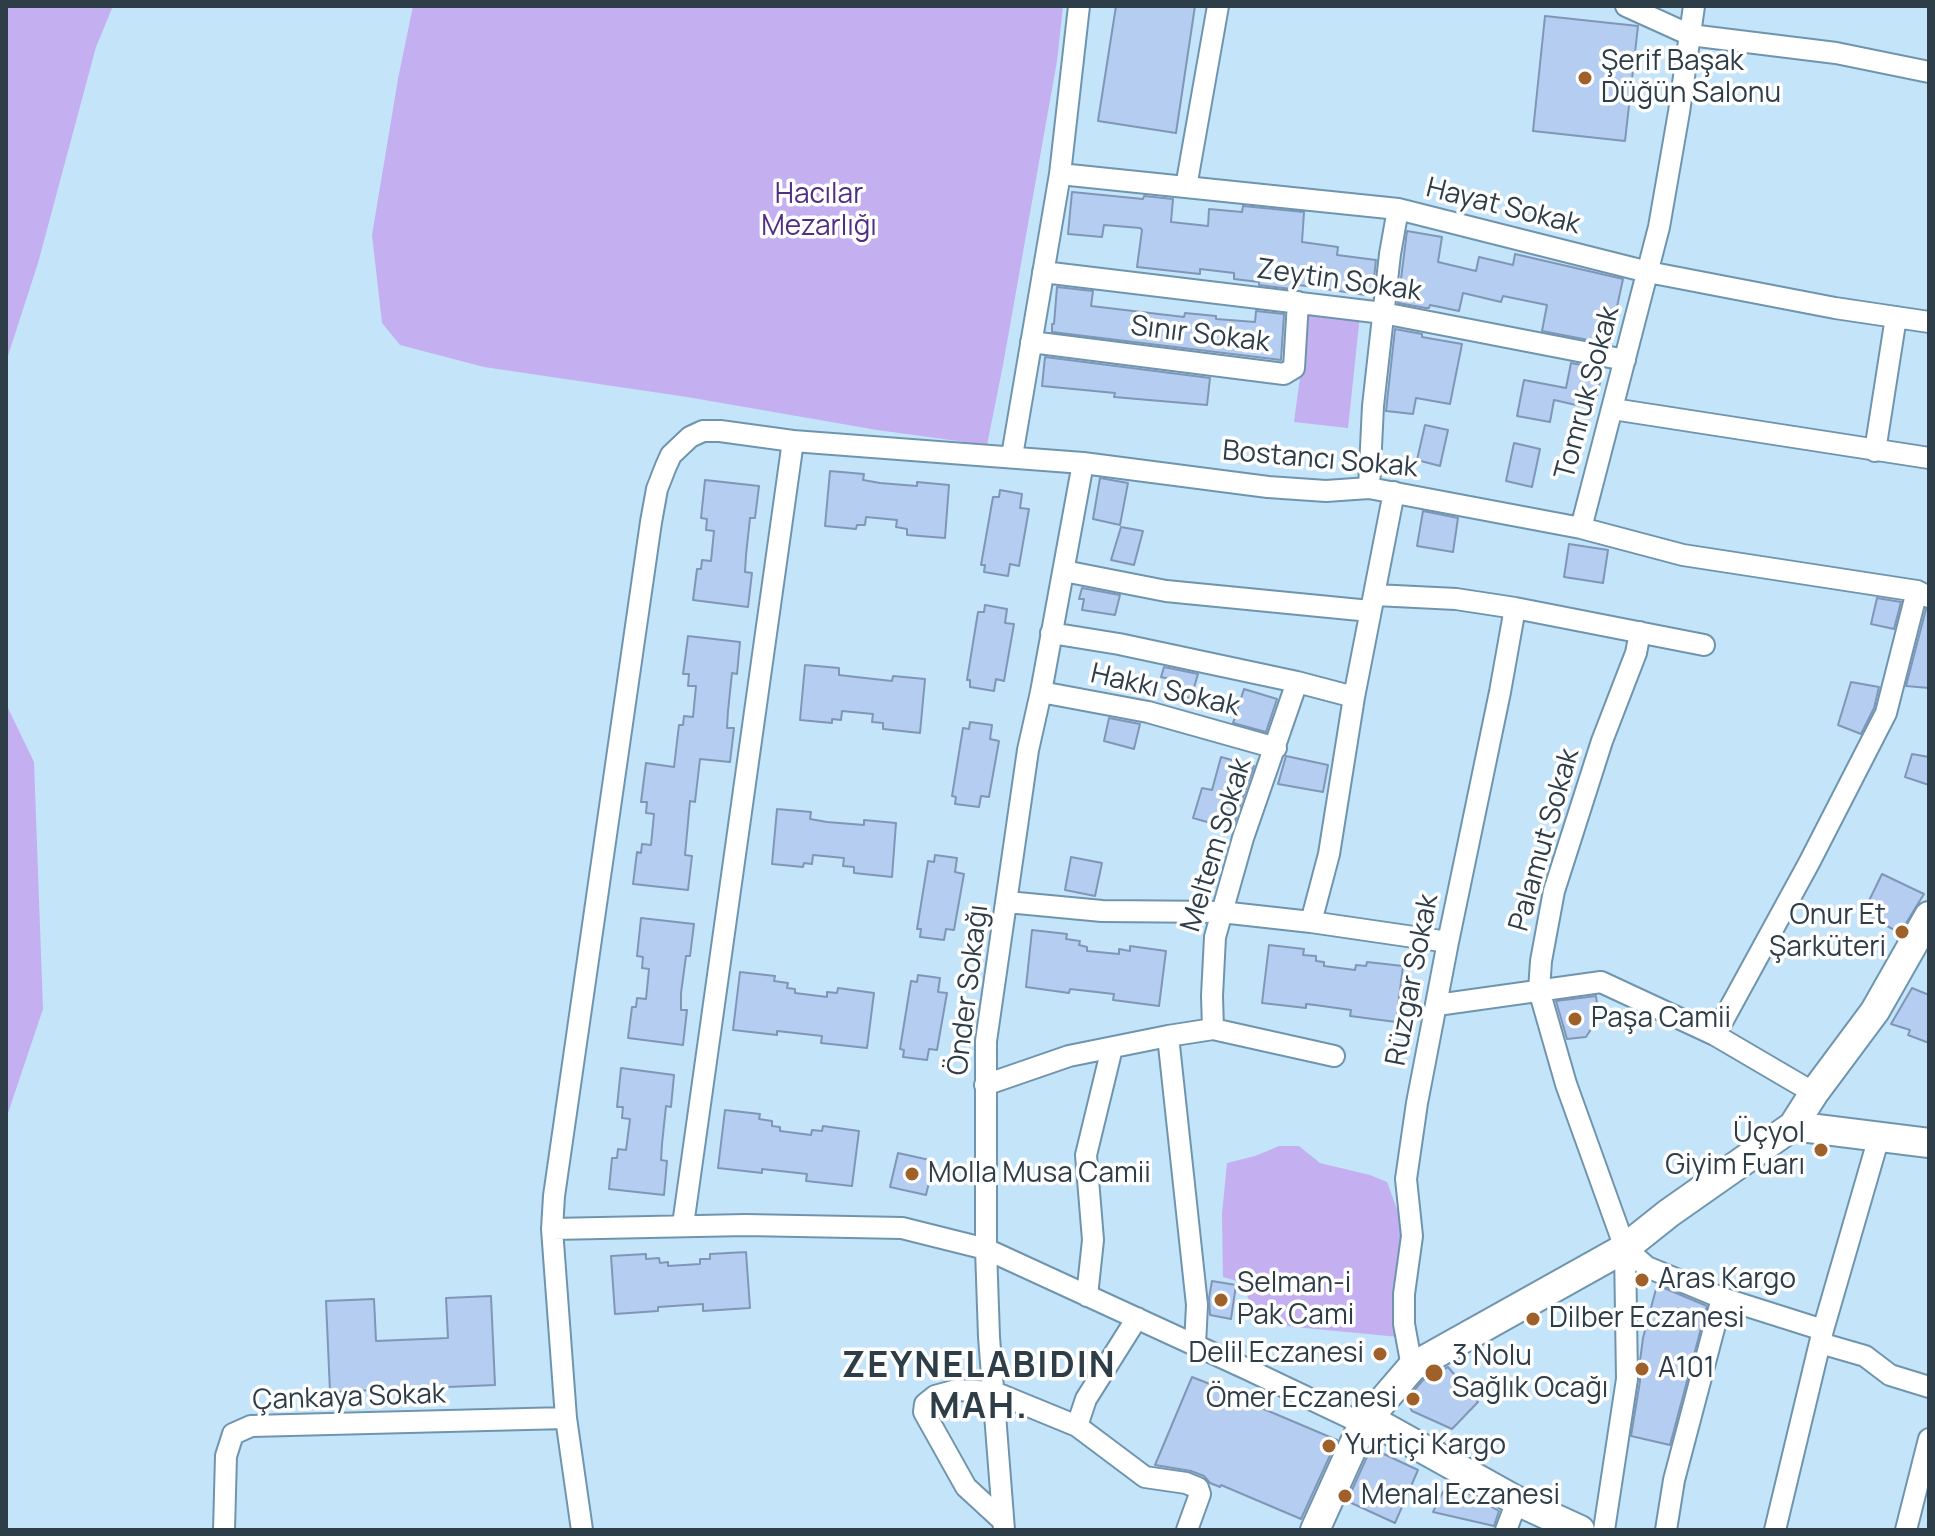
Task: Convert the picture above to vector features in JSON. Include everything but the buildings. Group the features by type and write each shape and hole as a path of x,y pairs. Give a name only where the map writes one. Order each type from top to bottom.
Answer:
{"main road":[{"path":"1315,1530 1363,1424 1412,1367 1625,1248 1669,1213 1793,1126 1875,1011 1929,916"},
{"path":"1793,1126 1929,1143"},
{"path":"1363,1424 1384,1427 1517,1501 1580,1530"}],"street":[{"path":"1012,456 1060,174 1079,6"},
{"path":"1186,187 1218,6"},
{"path":"1626,6 1690,35 1836,53 1929,72"},
{"name":"Tomruk Sokak","path":"1581,528 1659,227 1694,6"},
{"name":"Hayat Sokak","path":"1060,174 1398,209 1648,272 1835,308 1929,322"},
{"path":"1369,488 1373,406 1398,209"},
{"name":"Zeytin Sokak","path":"1043,272 1383,313 1625,360"},
{"name":"Sınır Sokak","path":"1031,342 1284,374 1294,368 1298,302"},
{"path":"1875,451 1896,317"},
{"path":"1613,409 1929,458"},
{"name":"Bostancı Sokak","path":"582,1530 566,1418 552,1229 556,1181 651,522 657,489 671,455 690,437 703,431 720,431 793,441 1083,463 1268,487 1326,491 1369,488 1581,528 1683,555 1923,594"},
{"path":"683,1225 793,441"},
{"name":"Önder Sokağı","path":"1004,1525 989,1337 986,1041 1028,750 1083,463"},
{"path":"1311,922 1329,854 1338,786 1394,492"},
{"path":"1064,571 1166,591 1373,603 1456,599 1704,645"},
{"path":"1715,1035 1886,713 1906,639 1923,594"},
{"name":"Rüzgar Sokak","path":"1412,1367 1404,1324 1404,1294 1412,1236 1406,1179 1417,1103 1515,608"},
{"name":"Palamut Sokak","path":"1604,1530 1627,1379 1625,1248 1566,1084 1539,990 1554,891 1602,741 1636,653 1640,632"},
{"path":"1051,633 1119,644 1354,697"},
{"name":"Meltem Sokak","path":"1213,1029 1215,937 1221,912 1297,682"},
{"name":"Hakkı Sokak","path":"1041,692 1148,712 1276,748"},
{"path":"1007,902 1102,911 1221,912 1448,942"},
{"path":"1437,1005 1601,982 1715,1035 1814,1093"},
{"path":"985,1085 1069,1056 1213,1029 1334,1056"},
{"path":"1168,1036 1197,1305 1195,1345"},
{"path":"1087,1296 1093,1240 1086,1155 1112,1048"},
{"path":"1775,1530 1821,1336 1879,1137"},
{"path":"552,1229 683,1225 902,1228 986,1249 1363,1424"},
{"path":"1625,1248 1647,1267 1821,1336 1865,1356 1890,1375 1929,1387"},
{"path":"1666,1530 1674,1480 1722,1298"},
{"path":"1077,1426 1086,1399 1137,1318"},
{"path":"1004,1525 966,1487 924,1412 925,1404 935,1396 957,1390 994,1392 1077,1426 1145,1477 1186,1483 1198,1488 1200,1494 1187,1530"},
{"name":"Çankaya Sokak","path":"224,1530 226,1456 233,1434 251,1426 566,1418"},
{"path":"1906,1530 1929,1439"},
{"path":"1506,1530 1517,1501"}],"green space":[{"path":"6,6 113,6 96,47 38,263 6,362"},
{"name":"Hacılar Mezarlığı","path":"413,6 1063,6 1057,61 987,445 484,367 400,345 382,323 372,235"},
{"path":"1309,310 1360,315 1348,428 1294,422"},
{"path":"6,704 34,762 43,1009 6,1119"},
{"path":"1279,1146 1299,1146 1320,1163 1387,1182 1405,1231 1399,1337 1294,1327 1259,1319 1240,1282 1223,1277 1222,1214 1227,1163"}],"place":[{"name":"Şerif Başak Düğün Salonu","path":"1585,78"},
{"name":"Onur Et Şarküteri","path":"1902,932"},
{"name":"Paşa Camii","path":"1575,1019"},
{"name":"Üçyol Giyim Fuarı","path":"1821,1150"},
{"name":"Molla Musa Camii","path":"912,1174"},
{"name":"Aras Kargo","path":"1642,1280"},
{"name":"Selman-i Pak Cami","path":"1221,1300"},
{"name":"Dilber Eczanesi","path":"1533,1319"},
{"name":"Delil Eczanesi","path":"1380,1354"},
{"name":"A101","path":"1642,1369"},
{"name":"3 Nolu Sağlık Ocağı","path":"1434,1373"},
{"name":"Ömer Eczanesi","path":"1413,1399"},
{"name":"Yurtiçi Kargo","path":"1329,1446"},
{"name":"Menal Eczanesi","path":"1345,1496"}],"district":[{"name":"ZEYNELABIDIN MAH.","path":"979,1388"}]}
